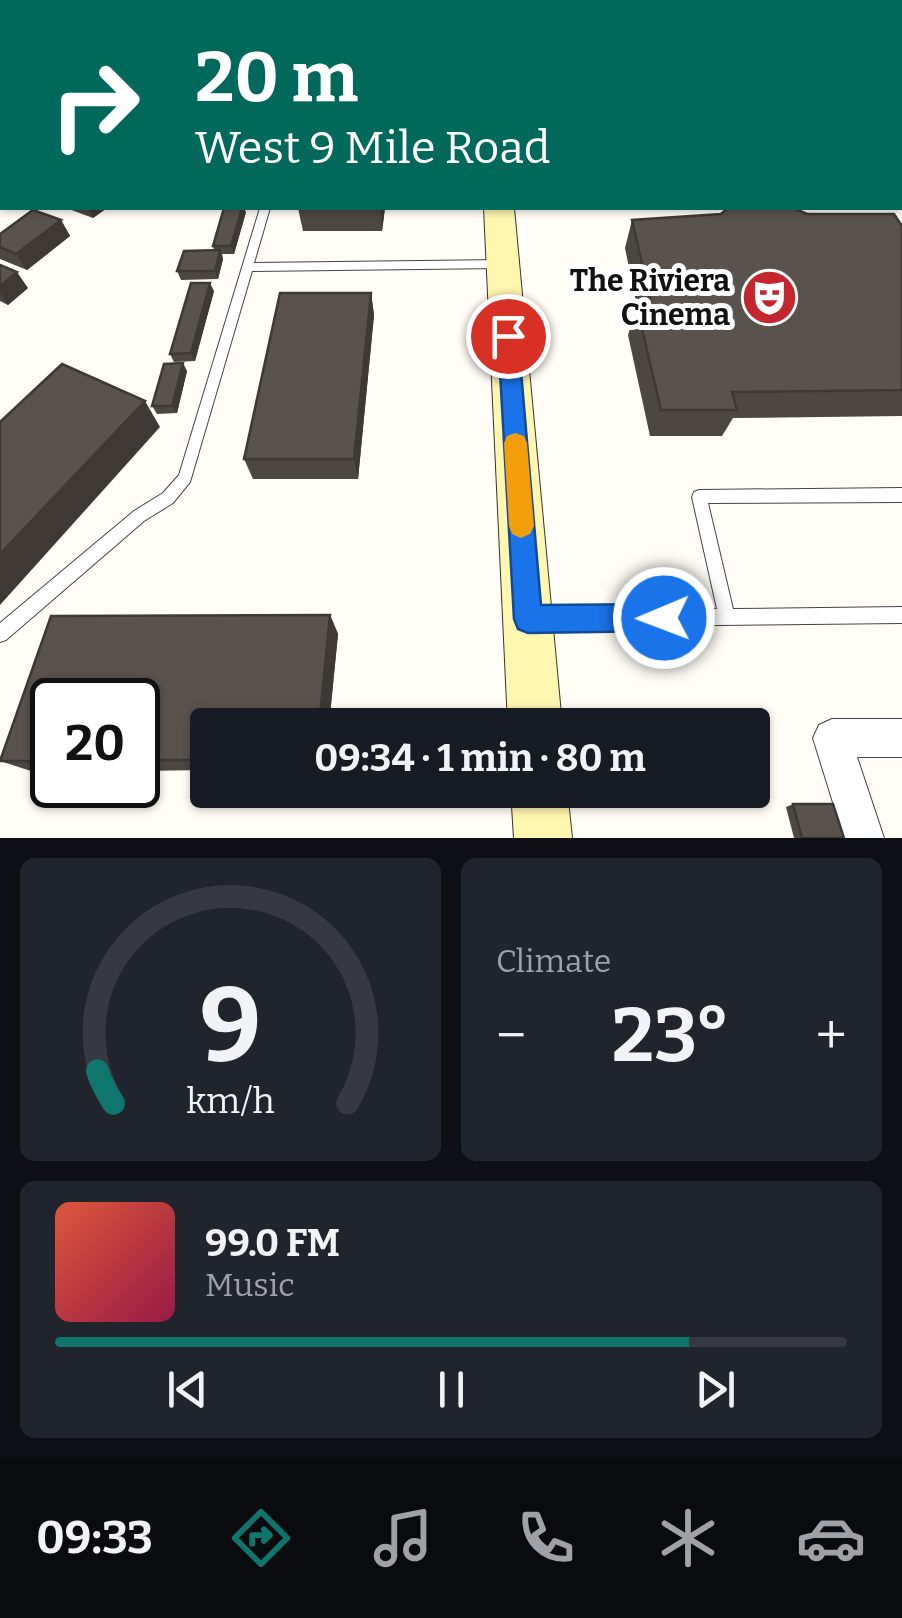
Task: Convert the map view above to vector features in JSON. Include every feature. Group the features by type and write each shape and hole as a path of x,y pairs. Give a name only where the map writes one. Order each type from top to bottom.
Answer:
{"street":[{"path":"498,210 534,708"},
{"path":"864,838 832,738 902,738"},
{"path":"540,808 542,838"}],"lane":[{"path":"0,634 139,516 168,498 184,478 263,210"},
{"path":"248,267 503,264"},
{"path":"727,617 699,497 902,495"},
{"path":"528,619 902,615"}],"building":[{"path":"33,210 61,220 16,254 0,247 0,234"},
{"path":"223,210 241,210 231,246 213,246"},
{"name":"The Riviera Cinema","path":"726,210 798,210 807,214 894,214 902,226 902,390 732,392 737,410 661,410 637,307 652,307 632,220 721,214"},
{"path":"220,250 215,271 177,271 184,251"},
{"path":"0,265 17,272 0,286"},
{"path":"191,283 210,283 191,353 170,354"},
{"path":"280,293 371,293 354,459 244,459"},
{"path":"183,363 172,406 152,406 164,364"},
{"path":"62,364 145,401 0,554 0,422"},
{"path":"330,615 321,708 190,708 190,760 160,760 160,678 30,678 30,761 0,761 51,616"},
{"path":"793,804 833,804 844,838 802,838"}],"slow traffic":[{"path":"515,443 521,526"}],"place":[{"name":"The Riviera Cinema","path":"769,298"}],"route":[{"path":"508,336 528,619 664,618"}]}
